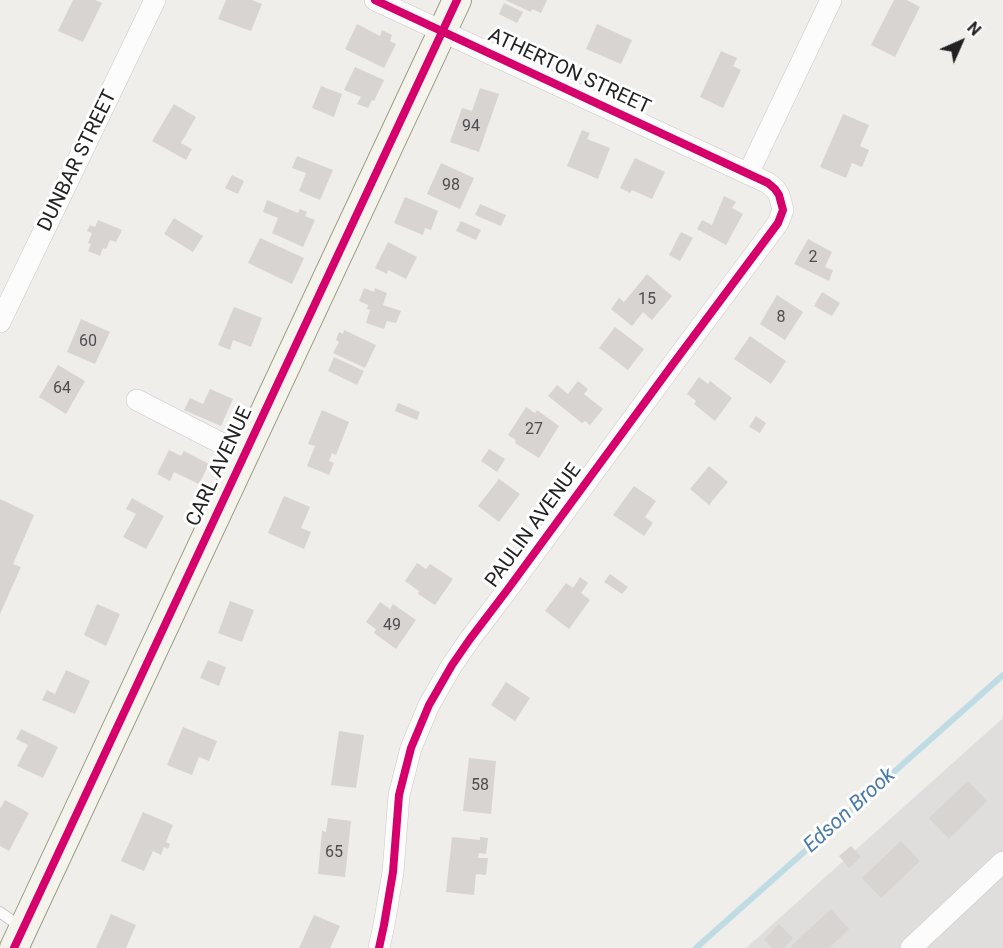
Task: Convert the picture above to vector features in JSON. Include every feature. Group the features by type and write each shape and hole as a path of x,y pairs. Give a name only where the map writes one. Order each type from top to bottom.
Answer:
{"street":[{"name":"DUNBAR STREET","path":"0,322 155,0"},
{"name":"ATHERTON STREET","path":"375,0 748,174"},
{"name":"CARL AVENUE","path":"19,938 457,0"},
{"path":"748,174 831,0"},
{"name":"PAULIN AVENUE","path":"379,948 393,872 399,795 411,748 429,705 470,639 778,223 783,210 782,202 775,189 768,183 748,174"},
{"path":"137,400 244,454"},
{"path":"911,948 1003,862"}],"lane":[{"path":"0,912 19,938"}],"shaded area":[{"path":"1003,718 1003,948 746,948"}],"building":[{"path":"73,0 95,0 102,3 83,42 58,31"},
{"path":"226,0 252,0 262,4 251,31 218,19"},
{"path":"505,0 547,0 541,13 532,9 531,12"},
{"path":"894,0 907,0 920,7 895,57 871,45"},
{"path":"504,3 523,12 517,23 499,14"},
{"path":"357,24 380,36 382,30 392,35 390,41 396,44 384,68 345,49"},
{"path":"597,24 632,40 621,64 586,49"},
{"path":"721,51 737,58 733,66 741,70 723,108 700,97"},
{"path":"355,67 384,80 368,108 357,104 361,97 344,90"},
{"path":"321,86 342,94 334,117 312,108"},
{"path":"480,88 499,94 479,152 450,142 462,108 472,111"},
{"path":"174,104 196,117 181,143 192,149 186,160 152,141"},
{"path":"843,114 869,125 860,146 869,150 862,167 852,163 846,178 820,167"},
{"path":"582,130 590,133 587,139 610,148 598,179 567,166"},
{"path":"297,156 333,170 320,200 299,191 306,173 292,168"},
{"path":"635,158 665,172 652,199 632,190 630,193 620,188"},
{"path":"441,163 474,178 460,209 427,194"},
{"path":"232,175 244,181 238,194 225,188"},
{"path":"724,196 736,202 732,208 743,214 726,245 697,229 702,220 712,225"},
{"path":"405,197 438,211 431,230 425,228 423,235 394,223"},
{"path":"267,200 298,213 300,209 307,212 305,216 315,220 303,247 272,233 278,218 263,212"},
{"path":"480,204 506,215 501,226 475,215"},
{"path":"174,218 203,236 193,252 164,234"},
{"path":"98,220 122,230 116,242 110,240 100,256 88,251 92,233 87,231 90,225 95,227"},
{"path":"461,221 481,230 476,240 456,231"},
{"path":"681,232 693,238 680,261 669,255"},
{"path":"260,238 304,258 292,284 248,263"},
{"path":"808,239 832,252 825,267 833,270 829,281 794,264"},
{"path":"388,242 417,257 406,279 388,270 387,274 375,268"},
{"path":"647,274 672,296 652,320 643,312 632,326 611,309 619,298 624,302"},
{"path":"364,288 374,292 375,288 387,293 383,305 401,311 396,323 387,321 384,329 366,323 370,310 367,309 368,305 359,301"},
{"path":"822,292 840,303 832,316 814,306"},
{"path":"777,295 803,312 785,340 760,324"},
{"path":"234,307 262,318 251,347 233,340 230,350 218,345"},
{"path":"81,319 110,332 95,364 67,352"},
{"path":"615,327 644,349 628,370 599,348"},
{"path":"344,330 376,345 365,368 333,353 339,342 336,340 339,332 343,334"},
{"path":"750,336 786,361 771,384 734,359"},
{"path":"334,357 364,371 357,385 328,371"},
{"path":"58,365 85,381 66,414 39,397"},
{"path":"699,377 708,384 710,381 732,398 715,421 694,404 696,401 687,394"},
{"path":"578,381 588,389 584,394 603,409 590,425 585,421 582,423 548,396 557,385 568,394"},
{"path":"210,389 233,399 221,426 184,410 190,398 203,404"},
{"path":"398,403 420,412 417,420 395,411"},
{"path":"526,407 535,413 537,410 559,426 539,458 515,443 516,440 508,435"},
{"path":"322,410 349,422 336,455 332,453 329,461 334,463 329,475 307,466 315,446 308,444"},
{"path":"756,416 766,423 760,433 749,427"},
{"path":"489,449 505,459 497,472 481,461"},
{"path":"169,450 181,456 184,451 209,464 199,484 174,472 170,481 157,474"},
{"path":"709,466 728,482 709,505 690,489"},
{"path":"499,479 520,494 499,522 478,506"},
{"path":"634,486 656,501 645,517 653,523 644,536 613,515"},
{"path":"284,496 310,507 301,528 311,532 304,549 268,533"},
{"path":"132,498 164,516 146,549 123,537 136,514 126,509"},
{"path":"0,499 34,515 13,564 21,567 0,614"},
{"path":"417,563 426,569 430,564 453,579 435,605 418,594 419,591 405,581"},
{"path":"610,574 628,587 622,594 604,582"},
{"path":"580,577 588,583 581,593 590,600 569,629 545,611 566,583 573,588"},
{"path":"230,601 254,610 242,642 218,633"},
{"path":"380,602 390,609 393,604 416,620 396,649 374,633 376,629 366,622"},
{"path":"97,604 120,614 106,646 84,635"},
{"path":"208,660 226,667 219,686 200,678"},
{"path":"66,670 90,681 75,714 42,700 47,690 55,694"},
{"path":"506,682 530,698 515,721 491,705"},
{"path":"183,727 217,741 209,761 199,757 192,775 167,765"},
{"path":"21,729 58,747 43,778 17,766 28,745 16,739"},
{"path":"339,731 364,735 356,788 331,785"},
{"path":"469,758 496,761 491,814 463,811"},
{"path":"968,781 987,801 949,839 929,818"},
{"path":"5,800 29,813 9,851 0,846 0,809"},
{"path":"143,812 173,825 166,842 170,844 168,849 164,847 161,855 153,851 144,871 121,861"},
{"path":"328,818 351,821 345,877 318,874 322,831 326,832"},
{"path":"452,837 480,840 480,837 488,838 486,854 479,853 478,858 488,858 486,875 476,874 474,895 446,892"},
{"path":"901,841 920,861 881,898 862,878"},
{"path":"851,846 861,857 849,868 839,856"},
{"path":"831,909 849,929 829,948 792,948 791,946"},
{"path":"111,914 136,925 126,948 96,948"},
{"path":"314,915 340,926 330,948 299,948"},
{"path":"779,924 793,938 784,948 773,948 764,940"}],"waterway":[{"name":"Edson Brook","path":"696,948 1003,675"}],"cycle path":[{"path":"375,0 768,183 779,195 783,210 778,223 470,639 429,705 411,748 399,795 393,872 379,948"},
{"path":"14,948 457,0"}]}
